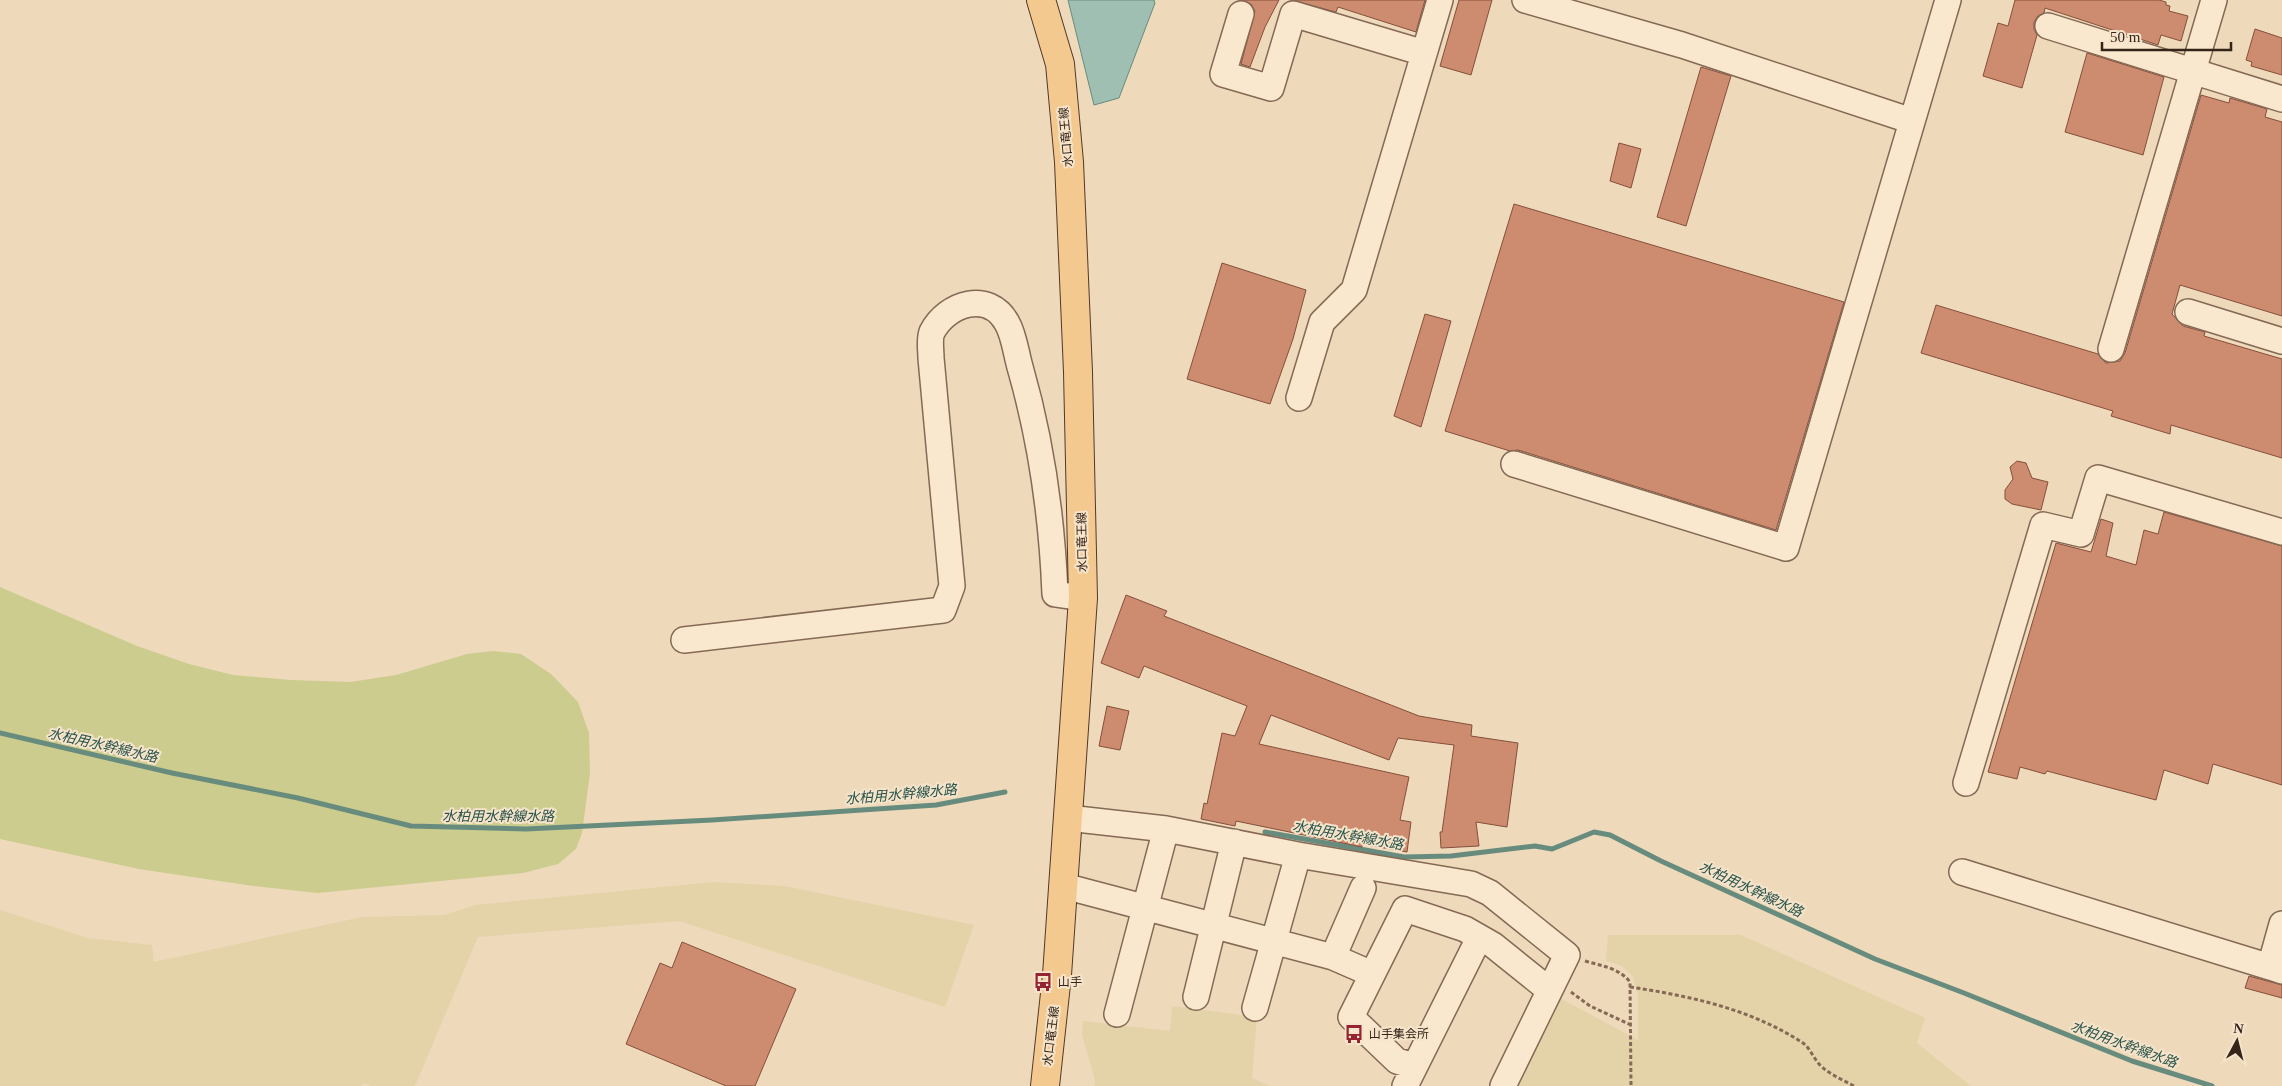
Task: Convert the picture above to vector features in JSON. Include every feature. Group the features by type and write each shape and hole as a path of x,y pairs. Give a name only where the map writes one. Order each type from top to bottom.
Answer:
{"main road":[{"name":"水口竜王線","path":"1040,0 1060,64 1069,162 1078,372 1083,598 1064,886 1053,1025 1045,1086"}],"street":[{"path":"1299,398 1322,322 1354,290 1440,0"},
{"path":"1525,0 1682,45 1912,121"},
{"path":"1514,464 1786,548 1948,0"},
{"path":"2111,349 2214,0"},
{"path":"1241,14 1223,74 1271,88 1293,14 1424,53"},
{"path":"2048,26 2282,99"},
{"path":"684,640 943,610 952,586 931,358 931,334 941,318 957,307 976,302 995,308 1008,323 1025,385 1047,496 1053,539 1055,594 1083,598"},
{"path":"2188,312 2282,341"},
{"path":"1966,783 2043,525 2081,534 2098,478 2282,532"},
{"path":"1068,818 1166,829 1298,855 1472,884 1482,888 1534,926 1567,955 1503,1086"},
{"path":"1117,1014 1166,829"},
{"path":"1196,997 1234,842"},
{"path":"1255,1008 1298,855"},
{"path":"1962,872 2276,969 2282,924"},
{"path":"1064,886 1332,957 1372,974"},
{"path":"1332,957 1363,888"},
{"path":"1479,938 1410,1076 1397,1061 1350,1017 1405,909 1465,929 1493,945 1552,985"}],"path":[{"path":"1567,955 1614,970 1624,975 1630,982 1631,1086"},
{"path":"1552,985 1590,1006 1631,1025"},
{"path":"1630,988 1706,1001 1755,1019 1791,1035 1806,1045 1820,1066 1854,1086"}],"shaded area":[{"path":"1068,0 1154,0 1155,3 1119,98 1094,105"},
{"path":"714,882 785,886 974,925 945,1007 679,921 478,937 415,1086 371,1086 365,1083 361,1086 0,1086 0,910 88,938 152,945 154,962 362,917 445,915 475,905"},
{"path":"1608,935 1741,935 1925,1018 1917,1043 1971,1086 1513,1086 1556,996 1638,1040 1638,996 1633,977 1622,966 1606,961"},
{"path":"1172,1006 1257,1017 1252,1078 1269,1086 1095,1086 1094,1076 1082,1035 1083,1021 1170,1031"}],"green space":[{"path":"0,587 137,646 189,664 233,675 291,680 350,682 396,675 467,654 493,651 521,654 551,674 578,702 589,733 590,773 582,833 576,849 558,864 523,873 317,893 253,886 139,869 0,839"}],"building":[{"path":"1239,0 1279,0 1265,27 1250,67 1241,64 1255,11 1251,4"},
{"path":"1291,0 1425,0 1416,32 1338,7 1336,12"},
{"path":"1459,0 1492,0 1471,75 1440,66"},
{"path":"2015,0 2159,0 2166,2 2166,5 2170,6 2169,11 2188,16 2181,41 2161,35 2158,45 2045,8 2044,13 2038,16 2034,22 2034,29 2037,35 2022,88 1983,76 1998,23 2008,26"},
{"path":"2255,29 2282,38 2282,75 2251,66 2252,62 2246,60"},
{"path":"2087,53 2164,77 2143,155 2065,132"},
{"path":"1701,67 1731,76 1686,226 1657,217"},
{"path":"2201,95 2229,103 2230,98 2267,109 2265,117 2282,122 2282,316 2180,285 2172,314 2183,326 2205,332 2204,336 2282,359 2282,458 2171,425 2170,434 2111,416 2113,411 1921,353 1936,305 2098,354 2106,363 2120,361 2125,353"},
{"path":"1619,143 1641,149 1631,188 1610,181"},
{"path":"1514,204 1844,302 1776,530 1518,450 1510,451 1445,431"},
{"path":"1222,263 1306,290 1293,339 1270,404 1187,379"},
{"path":"1425,314 1451,321 1421,427 1394,416"},
{"path":"2017,461 2026,463 2032,478 2048,482 2041,510 2012,504 2005,499 2005,490 2013,479 2010,467"},
{"path":"2164,512 2282,546 2282,785 2213,764 2208,784 2164,770 2156,800 2047,771 2045,774 2020,767 2017,779 1988,772 2056,543 2091,552 2101,519 2113,523 2106,556 2136,565 2144,530 2158,534"},
{"path":"1126,595 1167,611 1164,616 1419,716 1472,725 1471,736 1518,743 1507,827 1476,822 1479,846 1441,848 1440,832 1442,832 1454,745 1398,738 1389,760 1271,715 1259,744 1409,777 1400,820 1411,822 1407,852 1362,844 1362,847 1236,821 1235,826 1201,819 1204,803 1207,804 1222,733 1235,736 1247,706 1144,666 1139,678 1101,663"},
{"path":"1107,706 1129,711 1120,750 1099,746"},
{"path":"682,942 796,989 755,1086 726,1086 626,1044 660,963 672,968"},
{"path":"2249,976 2282,985 2282,998 2245,988"}],"waterway":[{"name":"水柏用水幹線水路","path":"0,733 172,773 298,798 411,826 526,829 712,820 936,805 1005,792"},
{"name":"水柏用水幹線水路","path":"1265,832 1404,857 1451,856 1535,846 1552,849 1594,832 1610,835 1661,861 1875,959 2132,1061 2212,1086"}],"place":[{"name":"山手","path":"1043,982"},
{"name":"山手集会所","path":"1354,1034"}]}
